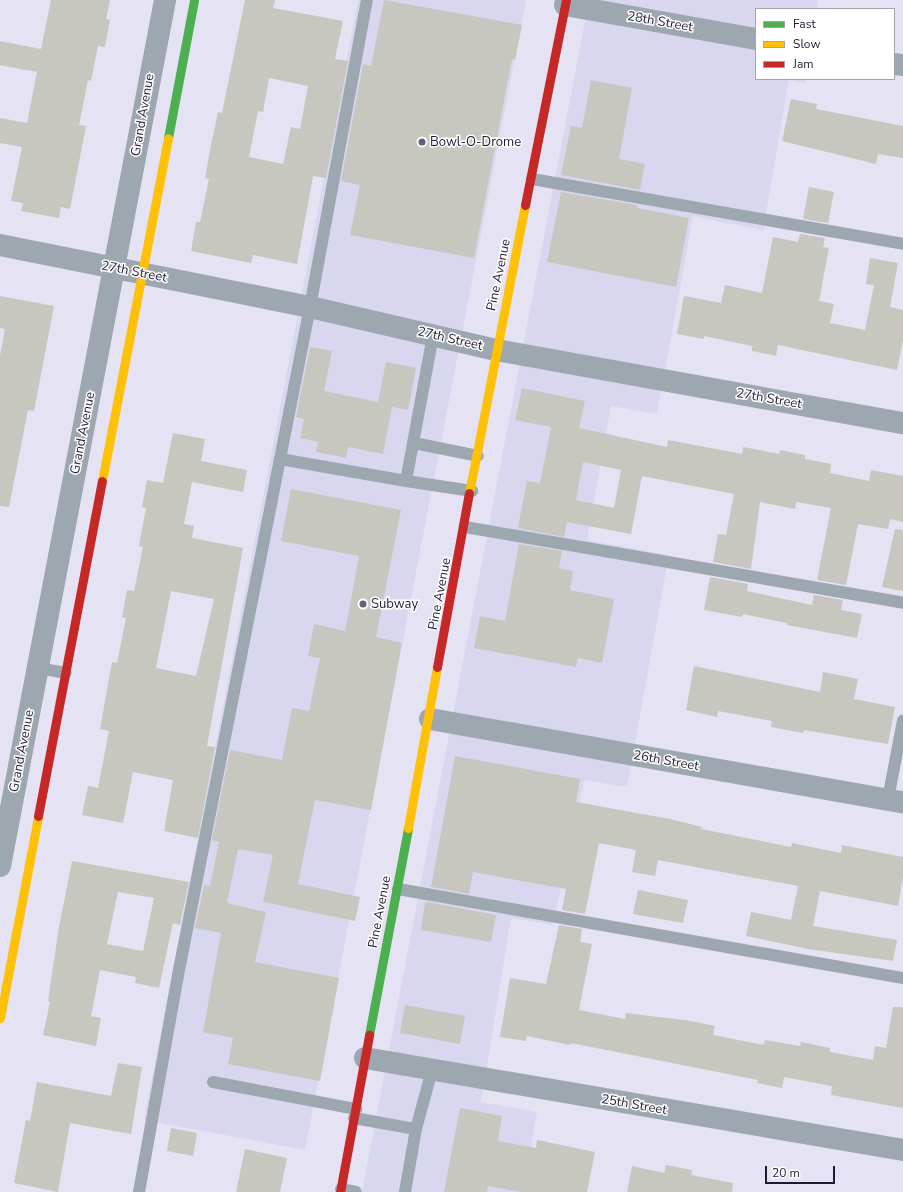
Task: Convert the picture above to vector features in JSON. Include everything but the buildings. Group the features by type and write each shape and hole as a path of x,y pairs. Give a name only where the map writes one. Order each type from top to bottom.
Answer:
{"main road":[{"path":"0,1018 194,0"},
{"name":"Pine Avenue","path":"340,1191 430,719 472,491 496,350 532,179 565,3"}],"street":[{"name":"Grand Avenue","path":"0,866 115,268 164,0"},
{"name":"28th Street","path":"565,3 755,39"},
{"name":"27th Street","path":"0,245 310,306 496,350 903,422"},
{"name":"26th Street","path":"430,719 895,801"},
{"name":"25th Street","path":"365,1058 903,1150"}],"lane":[{"path":"139,1192 178,975 310,306 367,0"},
{"path":"532,179 903,244"},
{"path":"406,481 433,336"},
{"path":"414,443 478,456"},
{"path":"280,459 472,491"},
{"path":"465,527 903,603"},
{"path":"38,668 66,673"},
{"path":"895,801 903,720"},
{"path":"398,889 903,978"},
{"path":"405,1192 416,1129 432,1070"},
{"path":"213,1082 416,1129"},
{"path":"340,1191 356,1192"}],"shaded area":[{"path":"358,0 526,0 305,1150 144,1120"},
{"path":"589,0 818,0 817,8 755,8 755,80 789,80 763,230 693,216 657,414 611,406 587,540 669,555 627,787 584,780 553,925 511,918 481,1102 537,1112 523,1192 362,1192"},
{"path":"789,80 805,80 805,83"}],"traffic: fast":[{"path":"168,138 194,0"},
{"path":"369,1035 408,828"}],"traffic: slow":[{"path":"102,481 168,138"},
{"path":"469,493 525,205"},
{"path":"408,828 437,667"},
{"path":"0,1018 38,816"}],"traffic: jam":[{"path":"525,205 566,0"},
{"path":"38,816 102,481"},
{"path":"437,667 469,493"},
{"path":"340,1192 369,1035"}],"place":[{"name":"Bowl-O-Drome","path":"422,142"},
{"name":"Subway","path":"363,604"}]}
